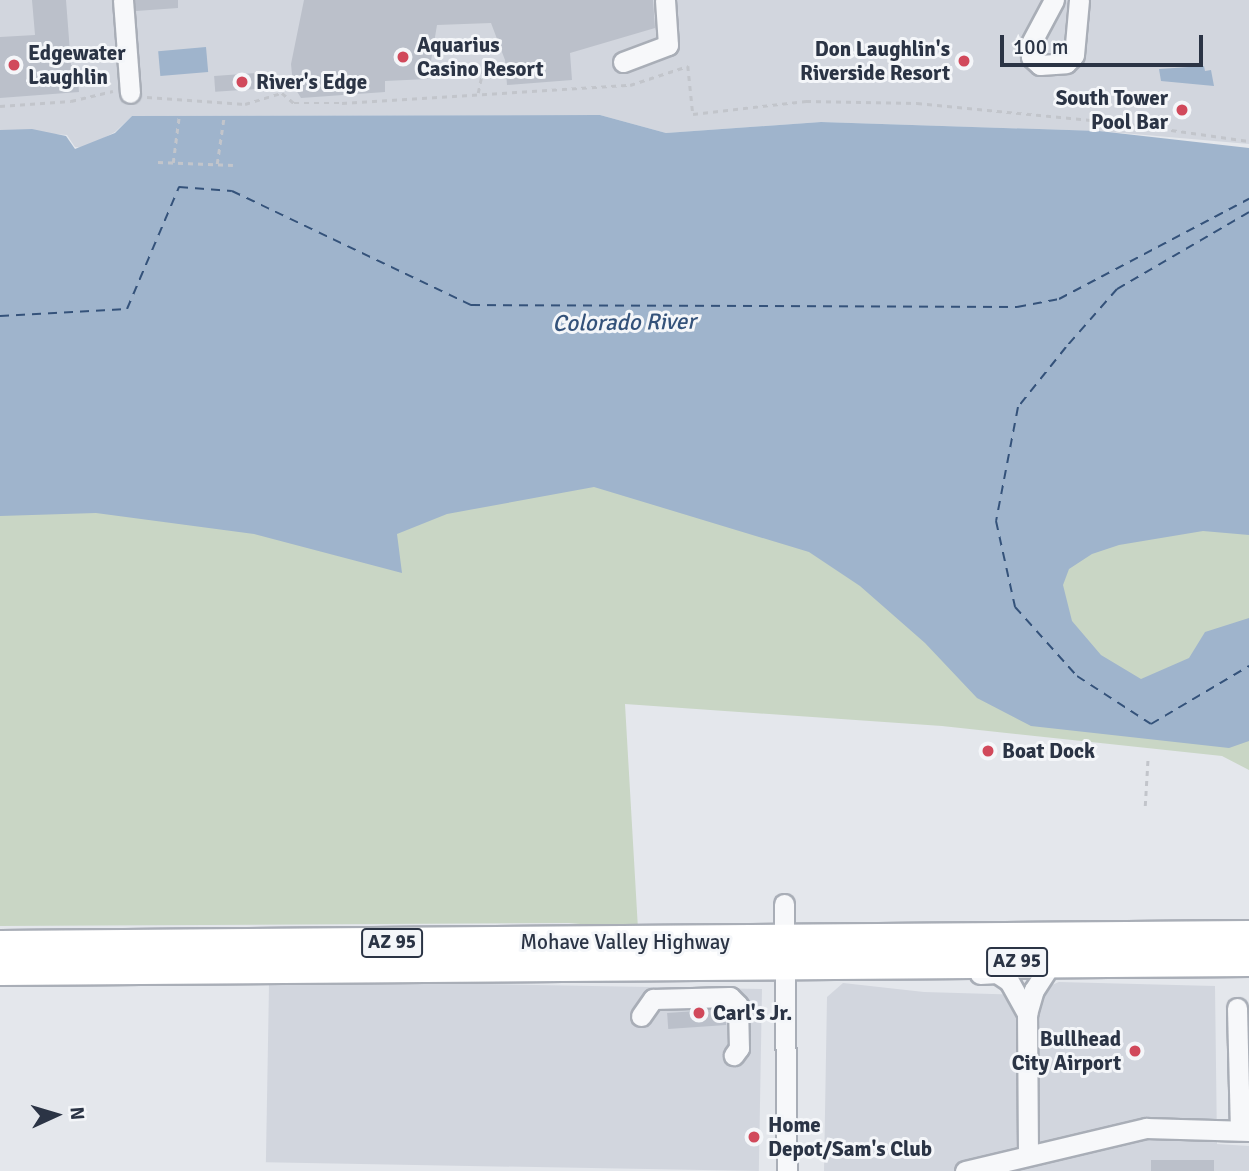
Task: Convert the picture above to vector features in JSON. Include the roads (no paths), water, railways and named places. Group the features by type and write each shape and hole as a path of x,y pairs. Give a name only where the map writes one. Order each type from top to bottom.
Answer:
{"highway":[{"name":"Mohave Valley Highway","path":"0,970 785,952 1249,936"},
{"name":"Mohave Valley Highway","path":"0,946 785,952 904,962 1249,961"}],"street":[{"path":"123,0 130,93"},
{"path":"623,62 668,45 664,0"},
{"path":"1054,0 1030,45 1031,57 1040,65 1066,63 1074,55 1079,0"},
{"path":"784,904 787,1171"},
{"path":"904,962 927,975 998,973 1009,981 1027,1014"},
{"path":"1027,1155 1027,1014 1034,990 1052,962"},
{"path":"641,1016 653,999 730,997 738,1005 740,1048 734,1055"},
{"path":"965,1171 1146,1128 1244,1130 1237,1008"}],"water":[{"path":"206,47 208,72 160,76 158,51"},
{"path":"1204,66 1205,71 1211,70 1214,86 1161,81 1159,69"},
{"name":"Colorado River","path":"600,115 666,133 821,122 1099,131 1249,148 1249,535 1203,531 1119,545 1092,554 1069,569 1063,585 1072,621 1101,655 1141,679 1189,658 1205,632 1249,618 1249,741 1229,748 1031,726 977,698 925,643 860,586 809,552 594,487 447,514 397,534 402,573 254,534 96,513 0,516 0,130 32,129 66,136 75,149 115,133 132,116"}],"place":[{"name":"Aquarius Casino Resort","path":"403,57"},
{"name":"Don Laughlin's Riverside Resort","path":"964,61"},
{"name":"Edgewater Laughlin","path":"14,65"},
{"name":"River's Edge","path":"242,82"},
{"name":"South Tower Pool Bar","path":"1182,110"},
{"name":"Boat Dock","path":"988,751"},
{"name":"Carl's Jr.","path":"699,1013"},
{"name":"Bullhead City Airport","path":"1135,1051"},
{"name":"Home Depot/Sam's Club","path":"754,1137"}]}
